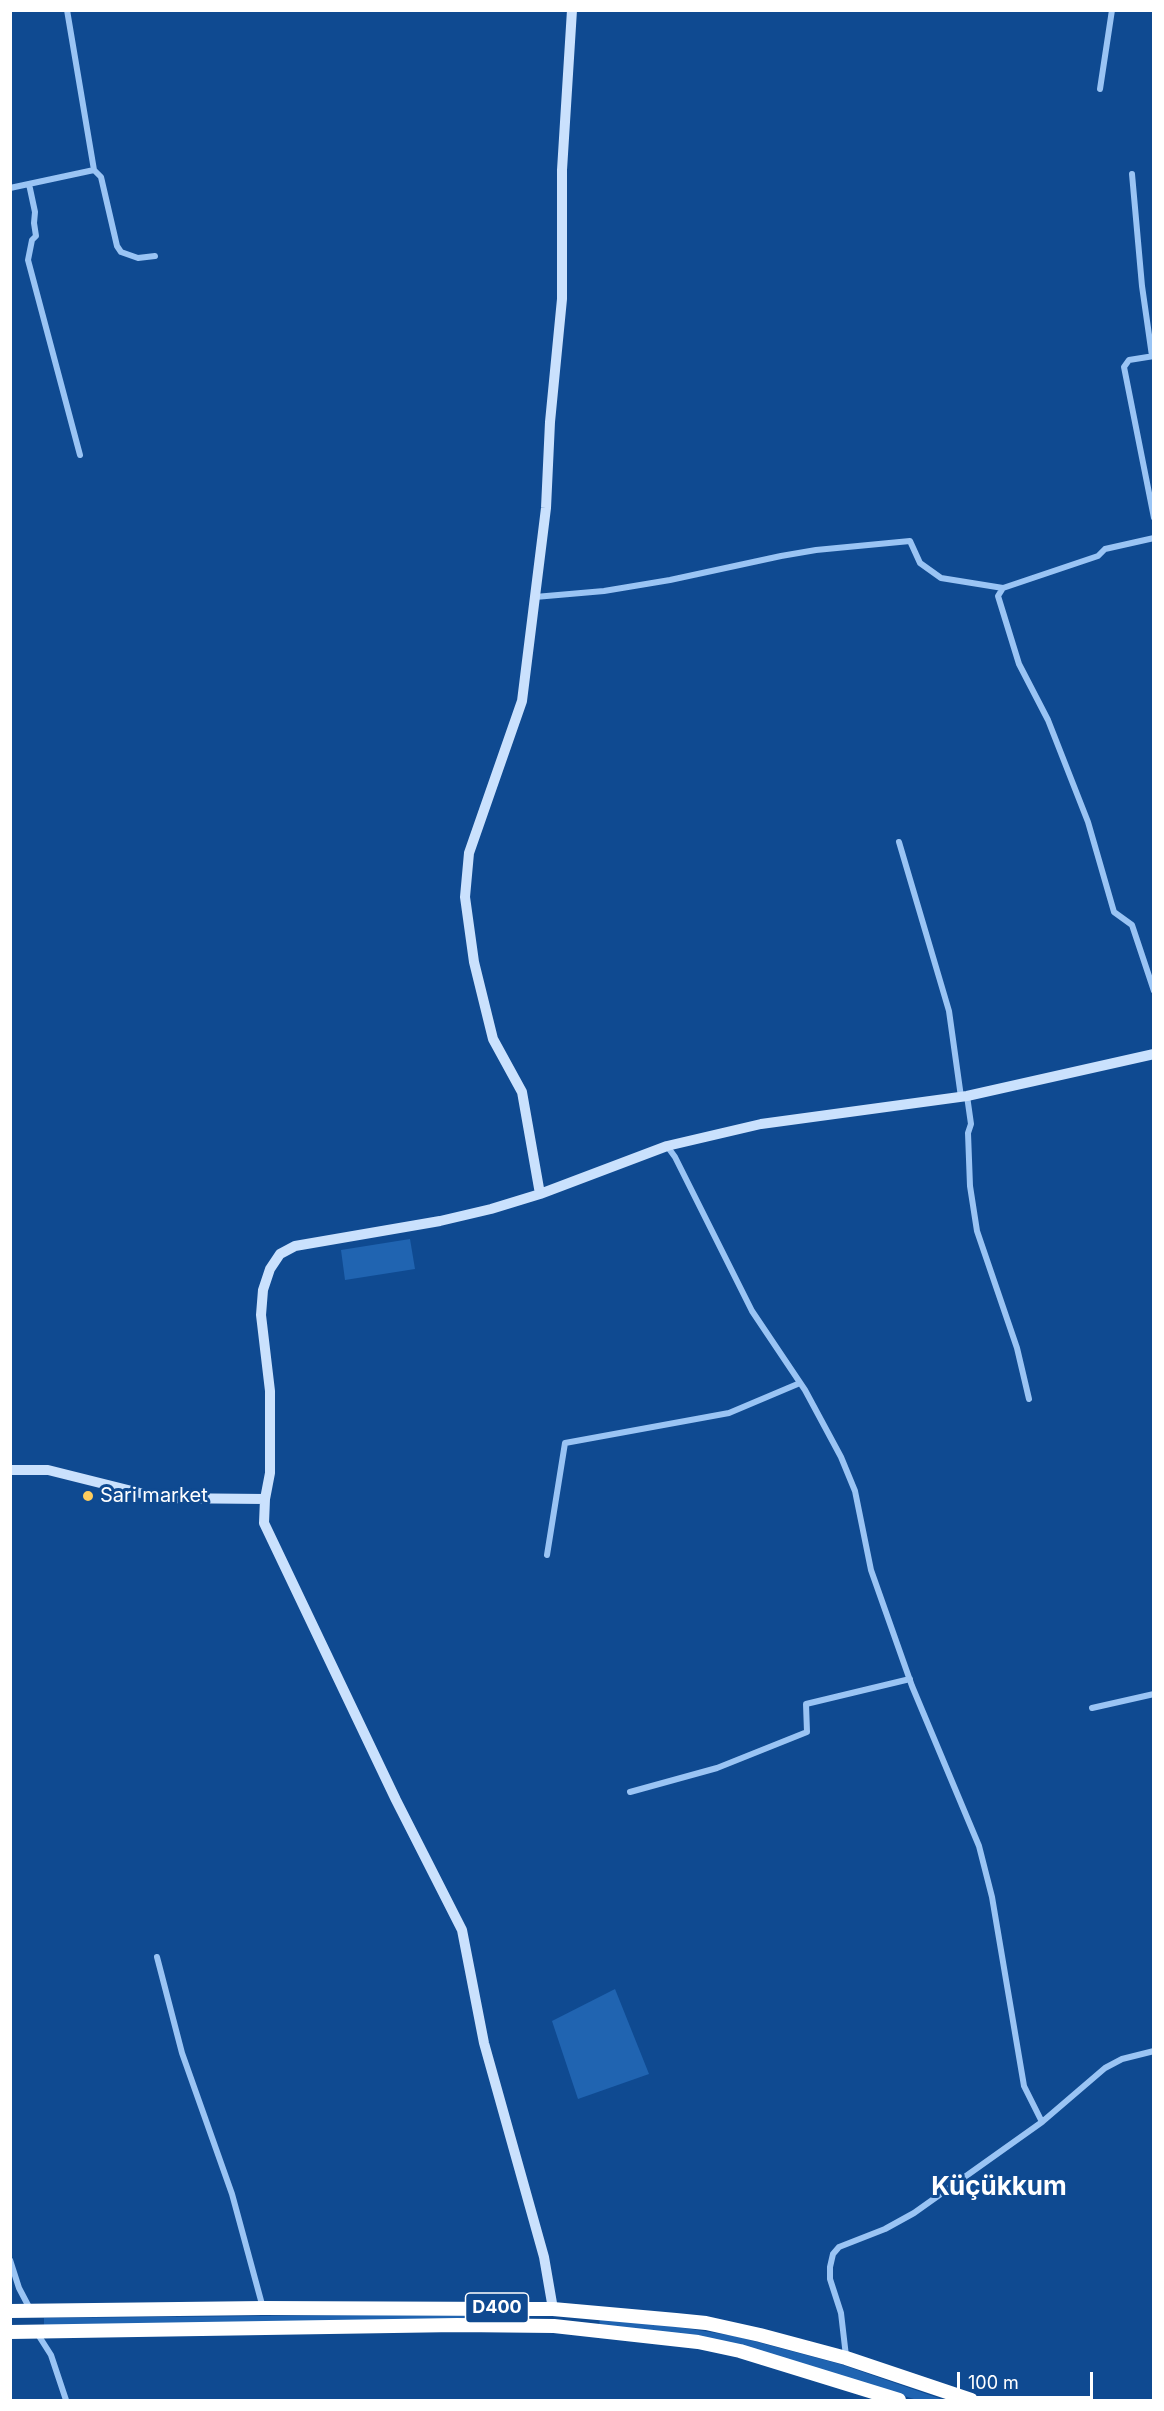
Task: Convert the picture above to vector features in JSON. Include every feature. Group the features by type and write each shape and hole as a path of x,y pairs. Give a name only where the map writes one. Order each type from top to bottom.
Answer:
{"highway":[{"name":"D400","path":"10,2311 263,2308 553,2309 706,2323 846,2358 971,2400"},
{"path":"553,2309 554,2326"},
{"name":"D400","path":"10,2332 457,2325 554,2326 698,2342 740,2351 899,2400"}],"street":[{"path":"67,10 94,170 101,177 117,246 121,252 138,258 155,256"},
{"path":"540,1194 522,1092 493,1039 490,1028 474,962 465,897 469,853 522,701 546,508 550,422 562,299 562,170 572,10"},
{"path":"1100,89 1112,10"},
{"path":"10,188 94,170"},
{"path":"1132,174 1142,286 1153,356 1130,360 1124,366 1154,518"},
{"path":"29,184 35,212 36,236 32,240 28,260 80,455"},
{"path":"535,597 604,591 670,580 816,550 910,541 920,563 941,578 1003,588 1098,556 1105,549 1154,538"},
{"path":"1003,588 998,596 1020,664 1048,720 1088,822 1114,912 1132,924 1154,991"},
{"path":"899,842 949,1011 971,1124 968,1133 970,1186 977,1231 1017,1348 1029,1399"},
{"path":"553,2309 544,2257 484,2043 462,1930 396,1800 264,1523 265,1499 270,1473 270,1391 261,1315 263,1290 270,1269 280,1254 295,1246 440,1221 491,1209 540,1194 667,1146 760,1124 964,1096 1154,1054"},
{"path":"667,1146 675,1157 753,1311 801,1383 841,1457 855,1491 871,1570 910,1679 979,1846 992,1897 1024,2086 1042,2122"},
{"path":"547,1555 565,1443 729,1413 801,1383"},
{"path":"10,1470 48,1470 160,1498 265,1499"},
{"path":"630,1792 717,1768 807,1732 806,1704 910,1679"},
{"path":"1092,1708 1154,1694"},
{"path":"157,1957 182,2053 232,2194 263,2308"},
{"path":"846,2358 841,2313 830,2279 833,2254 839,2247 885,2229 914,2213 1042,2122 1104,2068 1122,2059 1154,2051"},
{"path":"10,2260 19,2288 31,2311"},
{"path":"37,2332 51,2355 66,2400"}],"shaded area":[{"path":"410,1239 415,1269 345,1280 341,1250"},
{"path":"615,1989 649,2074 578,2099 552,2021"},
{"path":"501,2316 503,2319 44,2328 44,2318"},
{"path":"600,2319 678,2327 735,2336 840,2364 944,2400 917,2400 797,2362 599,2325"}],"place":[{"name":"Sari market","path":"88,1496"}],"district":[{"name":"Küçükkum","path":"999,2187"}]}
